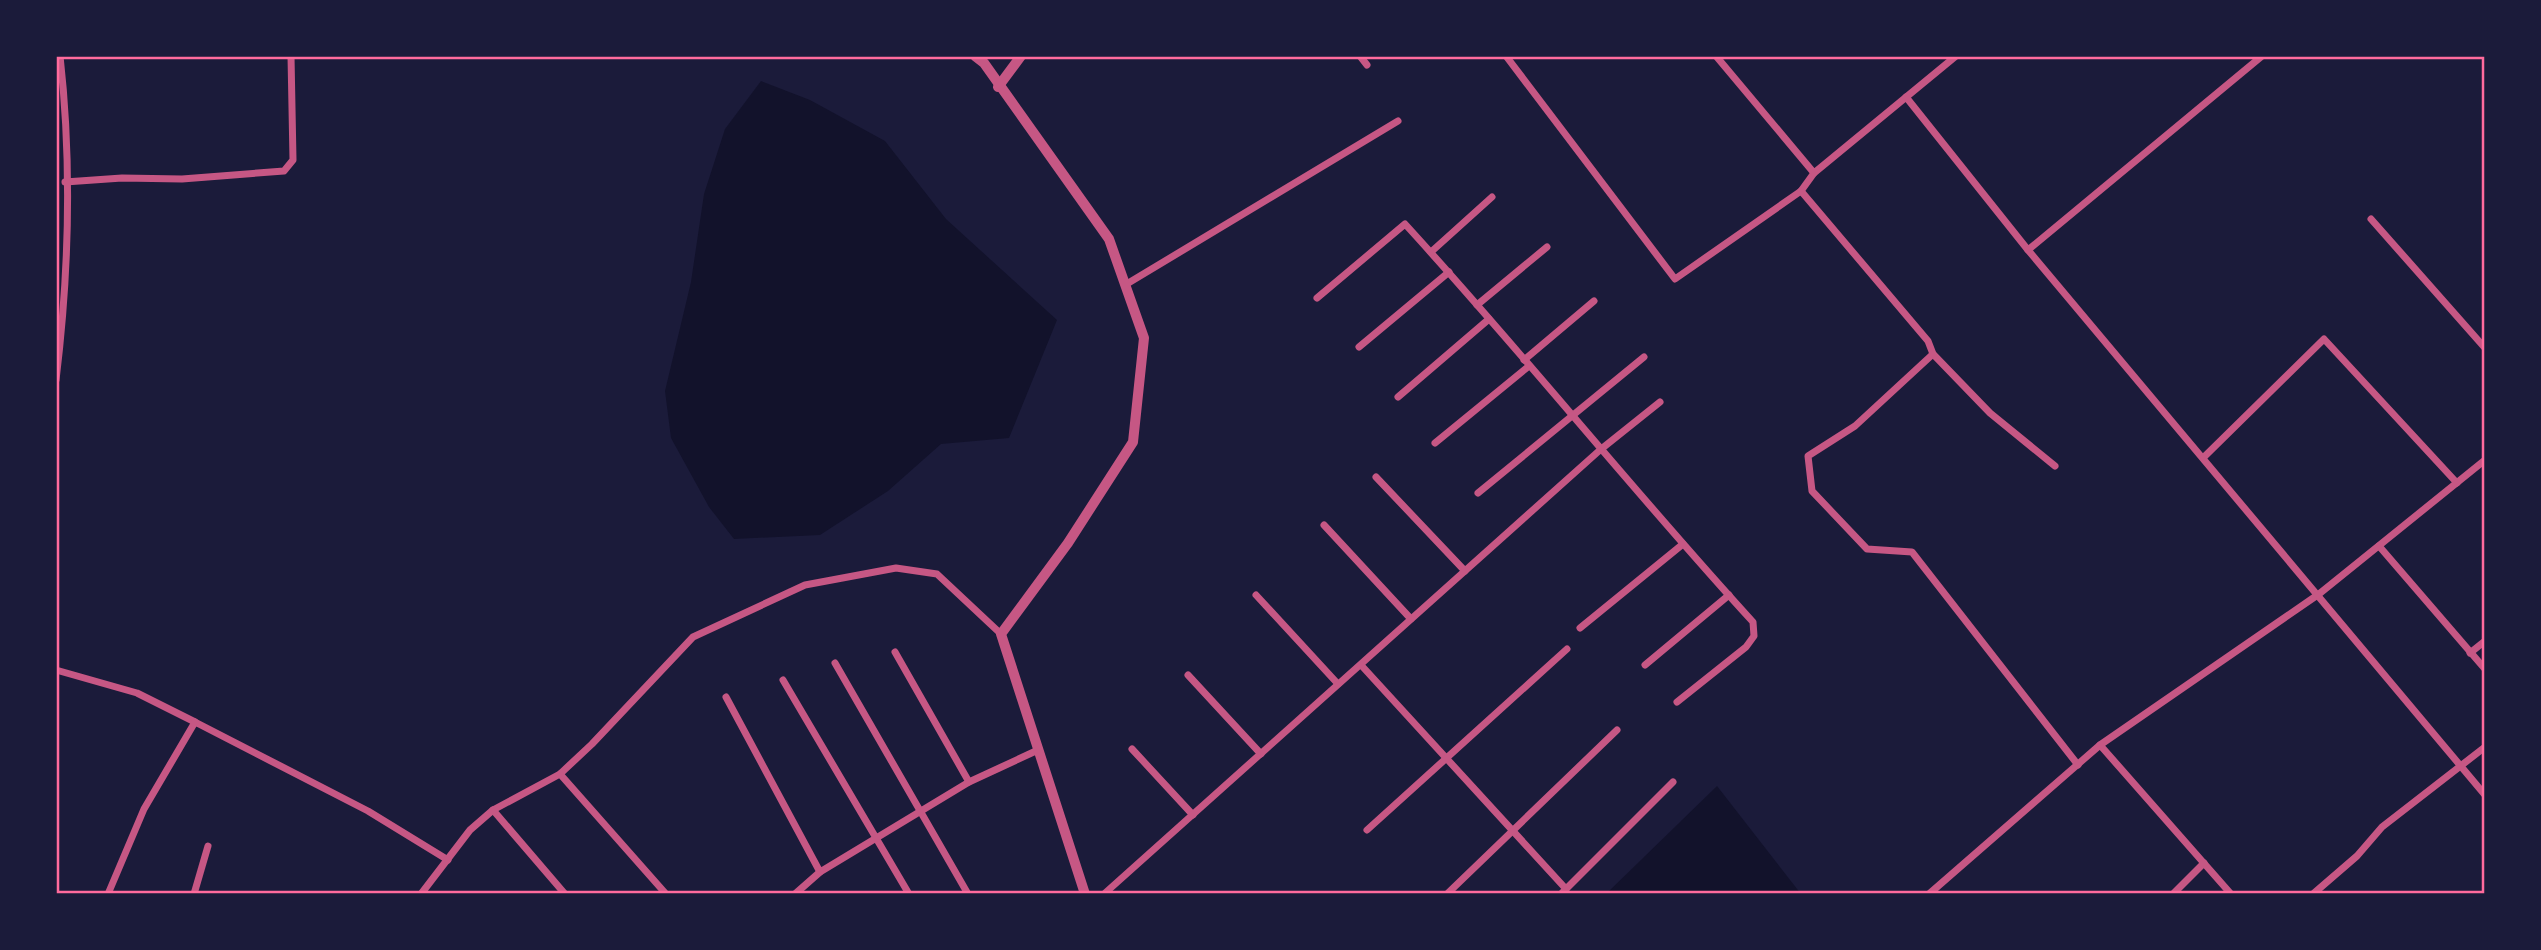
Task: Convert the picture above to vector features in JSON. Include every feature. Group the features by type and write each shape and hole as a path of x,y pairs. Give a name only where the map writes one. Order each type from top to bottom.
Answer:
{"street":[{"path":"56,380 66,301 67,123 60,56"},
{"path":"65,182 122,178 183,179 284,172 293,160 291,56"},
{"path":"975,56 984,63 998,88 1109,239 1144,338 1133,442 1068,543 1001,634"},
{"path":"998,88 1021,56"},
{"path":"1360,56 1367,65"},
{"path":"1506,56 1675,279 1801,191 1814,173 1956,56"},
{"path":"1716,56 1814,173"},
{"path":"2028,250 2262,56"},
{"path":"1906,97 2028,250 2485,795"},
{"path":"1125,285 1398,121"},
{"path":"1801,191 1928,341 1933,354 1990,413 2055,466"},
{"path":"1431,253 1492,197"},
{"path":"2371,219 2485,348"},
{"path":"1317,298 1405,224 1449,272 1600,450 1753,622 1754,636 1745,647 1677,702"},
{"path":"1477,305 1546,247"},
{"path":"1359,347 1449,272"},
{"path":"1435,443 1594,301"},
{"path":"1398,397 1489,319"},
{"path":"2204,457 2324,339 2457,483"},
{"path":"1933,354 1855,426 1808,456 1812,491 1867,549 1912,552 2078,765"},
{"path":"1478,493 1644,356"},
{"path":"1104,894 1600,450 1660,402"},
{"path":"1929,894 2101,746 2319,594 2485,460"},
{"path":"1376,477 1465,570"},
{"path":"1324,525 1411,619"},
{"path":"1580,628 1683,544"},
{"path":"2379,546 2485,669"},
{"path":"421,894 470,830 493,810 560,774 693,637 805,585 896,568 937,574 1001,634 1085,894"},
{"path":"1256,595 1338,684"},
{"path":"1645,665 1728,595"},
{"path":"2470,653 2485,641"},
{"path":"1367,830 1567,649"},
{"path":"895,652 969,782"},
{"path":"835,663 918,812 968,894"},
{"path":"1361,665 1514,832 1564,892 1673,782"},
{"path":"56,670 137,693 368,811 448,860"},
{"path":"1188,676 1261,754"},
{"path":"783,680 909,894"},
{"path":"726,697 820,872"},
{"path":"108,894 144,809 195,722"},
{"path":"1447,894 1617,730"},
{"path":"2101,746 2231,894"},
{"path":"2313,894 2357,856 2382,827 2485,747"},
{"path":"1132,749 1193,815"},
{"path":"795,894 820,872 877,840 918,812 969,782 1038,750"},
{"path":"560,774 666,894"},
{"path":"493,810 565,894"},
{"path":"194,894 208,846"},
{"path":"2173,894 2204,863"}],"shaded area":[{"path":"761,81 810,100 885,141 946,219 1057,320 1009,438 941,444 888,491 820,535 734,539 709,507 671,438 665,391 691,282 704,194 725,129"},
{"path":"1717,786 1801,894 1606,894"}]}
